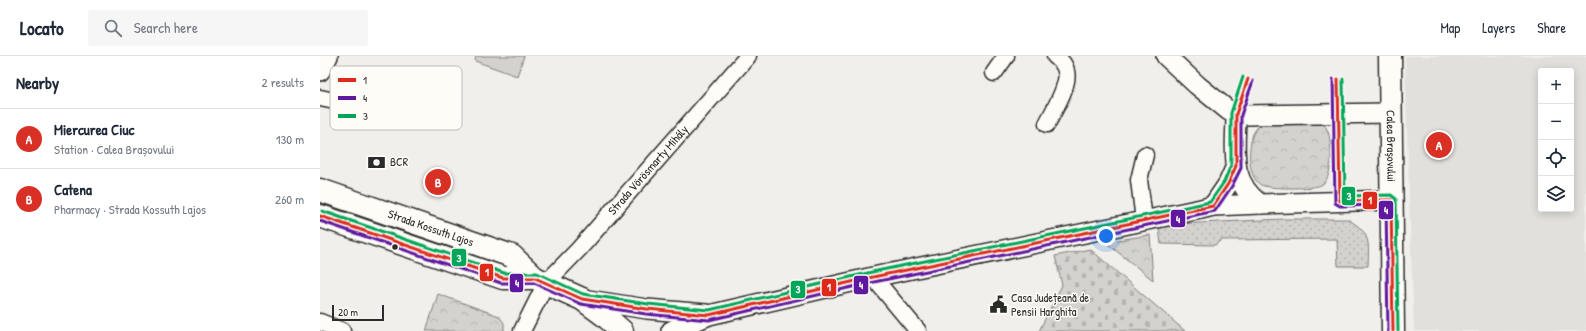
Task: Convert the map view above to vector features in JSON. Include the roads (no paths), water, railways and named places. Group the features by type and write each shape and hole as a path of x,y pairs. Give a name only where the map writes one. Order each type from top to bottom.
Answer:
{"main road":[{"name":"Calea Brașovului","path":"1390,56 1393,331"},
{"name":"Strada Kossuth Lajos","path":"320,190 512,256 540,280 582,299 622,331"},
{"name":"Strada Kossuth Lajos","path":"320,216 503,278 540,280"}],"street":[{"path":"320,71 328,56"},
{"name":"Strada Vörösmarty Mihály","path":"522,331 540,280 579,249 748,56"},
{"path":"994,72 1006,56"},
{"path":"1047,124 1066,86 1067,72 1062,63 1055,56"},
{"path":"1166,56 1218,102 1236,114 1390,113"},
{"path":"320,98 330,100"},
{"path":"1236,114 1236,166 1243,187 1249,195 1260,204"},
{"path":"1144,220 1140,180 1145,155"},
{"path":"1213,206 1228,184 1236,166"},
{"name":"Strada Kossuth Lajos","path":"671,331 709,314 873,277 1213,206 1391,200"},
{"path":"873,277 918,331"},
{"name":"Strada Kossuth Lajos","path":"582,299 647,309 709,314"},
{"path":"320,322 342,331"}],"place":[{"name":"Miercurea Ciuc","path":"1439,145"},
{"name":"BCR","path":"377,162"},
{"name":"Catena","path":"438,182"},
{"name":"Casa Județeană de Pensii Harghita","path":"998,305"}]}
